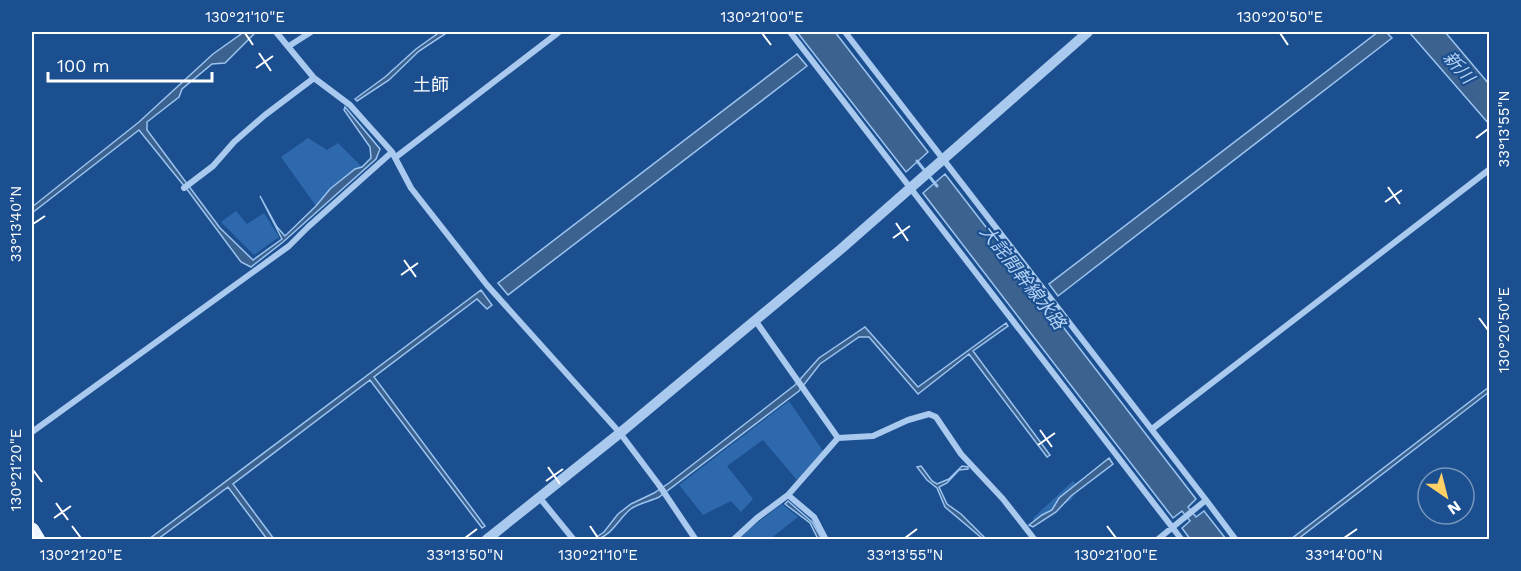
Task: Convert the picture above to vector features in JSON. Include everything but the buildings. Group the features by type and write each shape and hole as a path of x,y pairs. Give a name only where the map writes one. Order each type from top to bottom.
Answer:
{"main road":[{"path":"32,531 38,540"}],"street":[{"path":"276,32 314,78 350,105 394,155 411,188 487,285 620,433 689,527 692,538"},
{"path":"289,46 311,32"},
{"path":"32,432 289,246 308,227 394,155 559,32"},
{"path":"790,32 1182,540"},
{"path":"845,32 1236,540"},
{"path":"486,540 620,433 841,249 1088,32"},
{"path":"186,186 213,166 234,142 265,115 314,78"},
{"path":"1152,429 1490,169"},
{"path":"755,320 838,438"},
{"path":"733,540 757,518 788,495 838,438 873,436 908,420 929,414 936,417 962,454 1003,499 1035,540"},
{"path":"788,495 814,518 826,540"},
{"path":"539,497 574,540"},
{"path":"1157,540 1206,500"}],"shaded area":[{"path":"308,138 327,150 338,143 362,167 342,178 316,206 281,157"},
{"path":"236,211 247,224 264,213 279,237 254,255 221,222"},
{"path":"789,401 823,451 797,480 763,440 727,466 753,499 741,512 731,501 703,515 679,485"},
{"path":"1073,481 1079,486 1071,500 1034,523 1033,518"},
{"path":"782,504 798,517 770,539 741,539 739,537"}],"water":[{"path":"244,32 256,32 225,63 212,64 182,89 179,97 147,122 147,130 220,228 253,260 282,239 260,196 277,227 285,236 330,189 371,158 370,147 344,110 345,107 380,149 376,159 283,242 251,267 241,262 139,130 32,213 32,207 139,122 213,54"},
{"path":"440,32 448,32 419,51 389,80 357,101 355,99 385,77 416,49"},
{"path":"797,32 835,32 928,152 906,172"},
{"path":"1378,32 1386,32 1392,38 1058,296 1049,284"},
{"name":"新川","path":"1409,32 1445,32 1489,84 1489,124"},
{"path":"797,54 807,66 508,295 498,283"},
{"path":"945,174 1196,499 1188,507 1196,517 1204,511 1226,539 1190,539 1182,528 1190,521 1182,511 1173,518 923,193"},
{"path":"481,290 492,305 487,309 477,299 374,377 485,526 482,528 370,380 233,484 274,539 267,539 228,487 158,539 149,539"},
{"path":"1006,323 1008,326 973,351 1050,455 1047,457 969,354 918,394 869,337 859,337 820,364 799,391 659,497 632,508 604,536 592,540 604,532 618,514 669,483 795,385 819,358 865,327 918,387"},
{"path":"1489,387 1489,392 1298,539 1291,539"},
{"path":"1109,458 1113,464 1071,496 1056,512 1033,527 1029,525 1052,510 1059,498"},
{"path":"921,466 937,484 949,479 962,466 968,467 968,469 959,470 947,483 939,487 947,504 961,514 986,539 983,539 945,507 937,488 917,467"},
{"path":"788,501 812,522 822,539 816,539 810,523 785,504"}],"waterway":[{"name":"大詫間幹線水路","path":"917,161 937,186"}],"district":[{"name":"土師","path":"431,84"}]}
